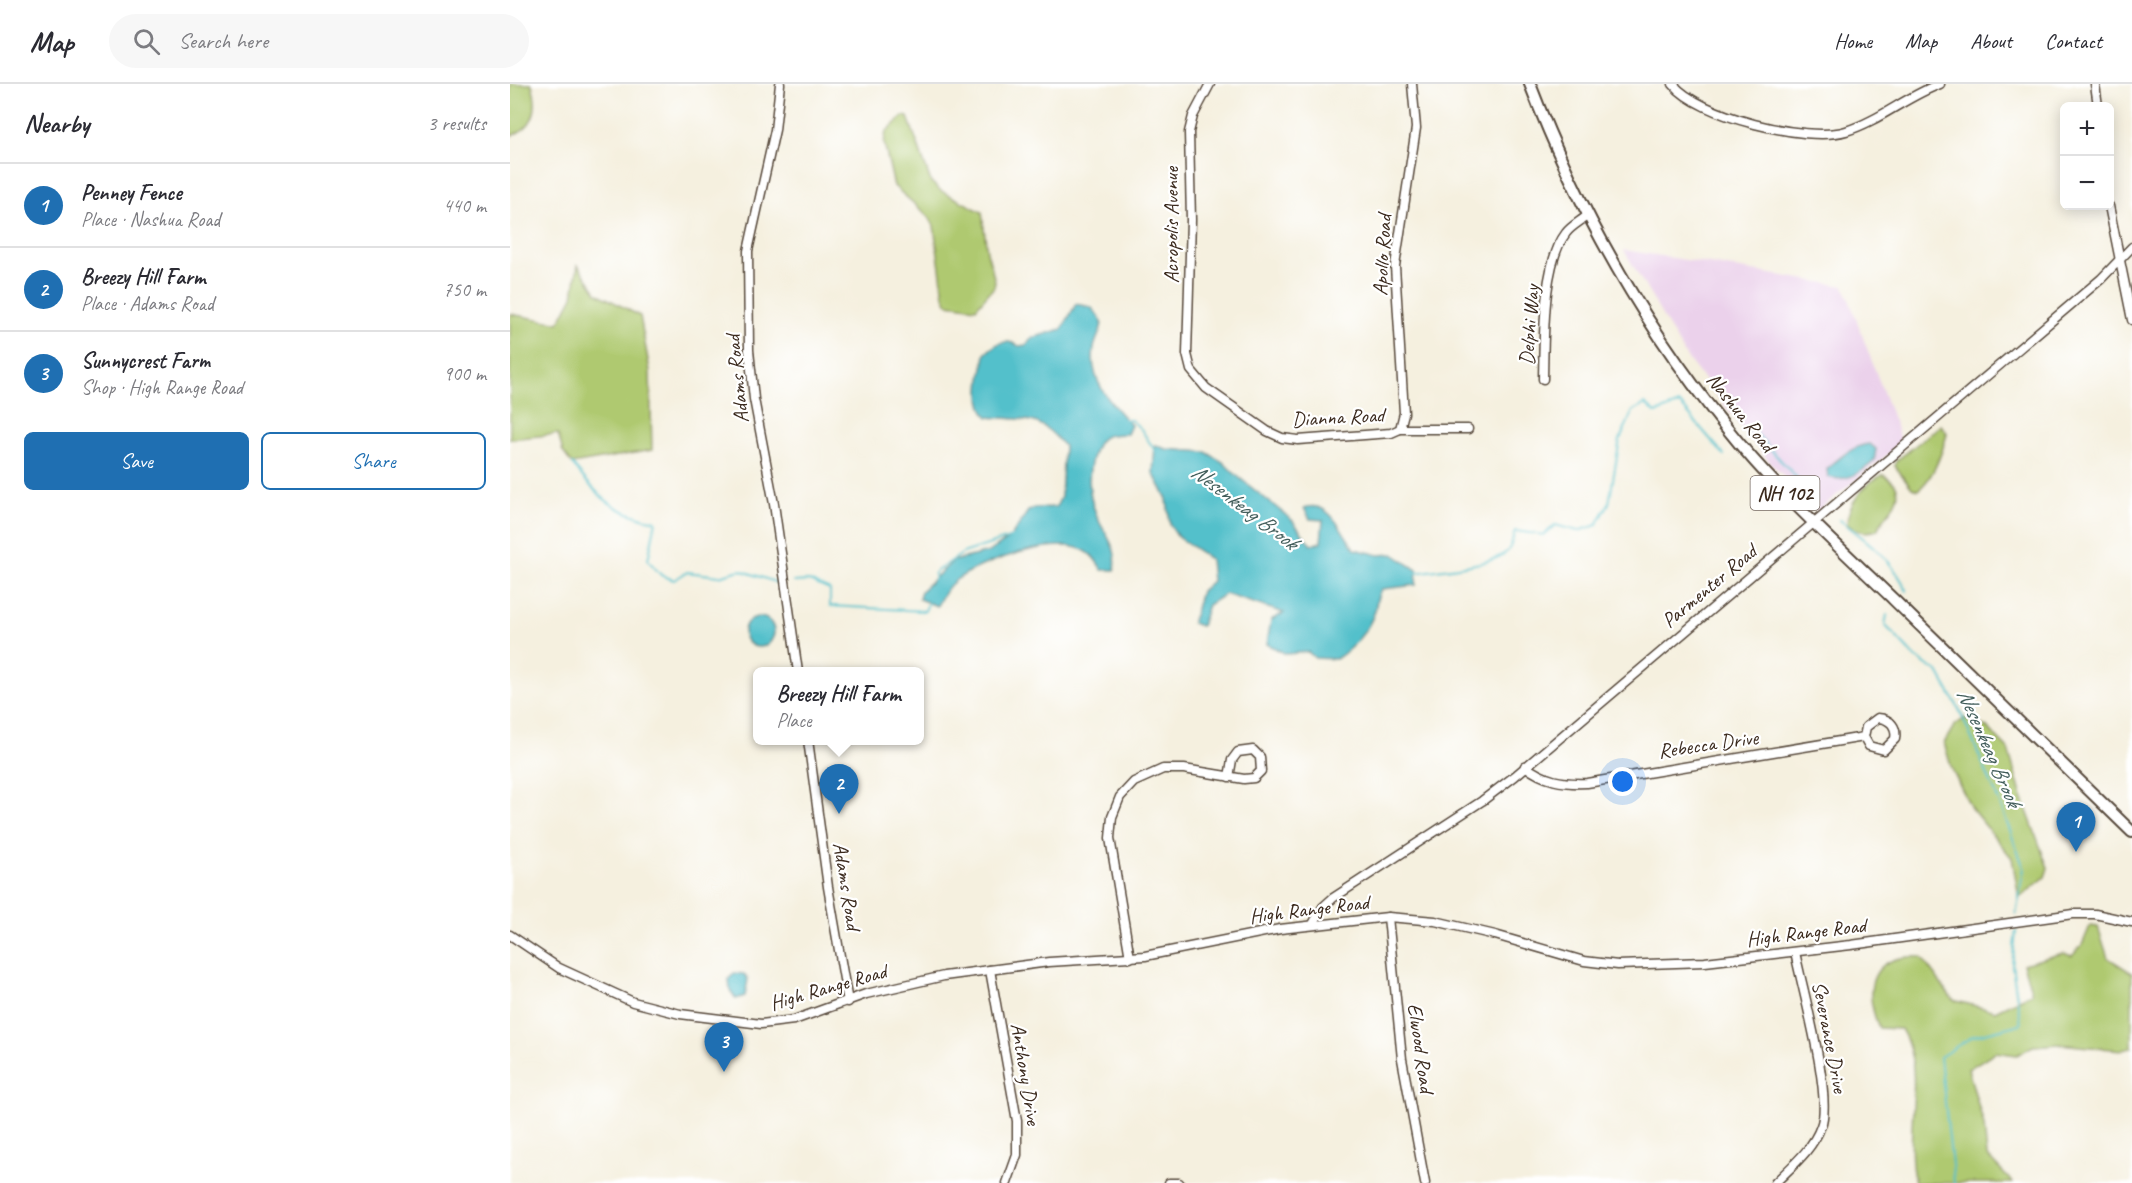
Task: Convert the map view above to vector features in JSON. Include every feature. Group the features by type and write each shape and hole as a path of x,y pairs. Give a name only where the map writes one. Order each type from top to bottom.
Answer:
{"main road":[{"name":"Nashua Road","path":"1530,84 1588,215 1639,306 1695,388 1751,457 1815,524 2132,832"}],"street":[{"name":"Adams Road","path":"780,84 776,130 748,251 749,350 754,399 779,536 797,667"},
{"name":"Acropolis Avenue","path":"1191,370 1187,354 1191,220 1189,132 1193,116 1210,84"},
{"name":"Apollo Road","path":"1400,429 1404,413 1395,266 1416,128 1412,84"},
{"path":"1673,84 1689,99 1710,110 1790,132 1814,135 1831,134 1855,128 1940,84"},
{"path":"2095,84 2097,102"},
{"path":"2110,210 2132,320"},
{"name":"Delphi Way","path":"1543,379 1548,285 1566,233 1588,215"},
{"name":"Parmenter Road","path":"1313,924 1327,903 1482,801 1525,766 1771,556 1815,524 2101,279 2132,247"},
{"name":"Dianna Road","path":"1191,370 1206,388 1267,431 1282,438 1298,440 1331,438 1392,433 1400,429 1468,429"},
{"name":"Rebecca Drive","path":"1525,766 1539,776 1562,784 1587,783 1864,737"},
{"name":"Adams Road","path":"809,745 828,887 848,1002"},
{"path":"1130,958 1110,838 1112,817 1120,797 1143,776 1163,769 1184,769 1230,777"},
{"name":"High Range Road","path":"510,935 559,968 603,990 649,1007 680,1014 761,1024 794,1020 897,986 990,970 1074,960 1130,958 1161,954 1266,931 1388,917 1435,921 1495,934 1584,961 1614,965 1705,962 2073,914 2095,914 2132,922"},
{"name":"Elwood Road","path":"1388,917 1402,1059 1425,1183"},
{"name":"Severance Drive","path":"1775,1183 1811,1145 1825,1115 1824,1092 1795,952"},
{"name":"Anthony Drive","path":"990,970 1017,1121 1017,1155 1007,1183"},
{"path":"1169,1183 1179,1183"}],"shaded area":[{"path":"1624,250 1844,286 1902,443 1817,511 1767,459 1687,358"}],"green space":[{"path":"510,84 532,84 535,109 525,128 510,136"},
{"path":"903,116 908,117 931,182 941,191 982,212 987,252 995,281 994,287 976,308 948,304 944,296 934,226 929,217 894,186 884,143 886,132"},
{"path":"578,265 597,293 640,316 650,371 652,450 572,464 563,452 558,434 510,439 510,314 559,323 573,296"},
{"path":"1941,425 1947,434 1937,465 1924,485 1918,490 1912,488 1895,466 1896,461"},
{"path":"1883,475 1897,488 1898,495 1895,502 1877,530 1861,532 1854,529 1847,524 1850,509 1858,495 1876,478"},
{"path":"1965,718 1986,727 2008,749 2022,797 2048,868 2045,877 2019,898 2012,858 1971,808 1952,769 1944,743 1954,726"},
{"path":"2090,926 2098,927 2108,958 2132,973 2132,1048 2122,1050 2059,1044 2033,1046 2017,1055 1995,1052 1968,1069 1984,1125 1987,1156 2013,1183 1915,1183 1911,1145 1914,1083 1912,1063 1909,1045 1901,1029 1879,1028 1874,1013 1871,999 1872,987 1881,967 1891,961 1921,957 1953,1000 1995,1011 2032,993 2023,964 2063,953 2072,956 2082,945"}],"water":[{"path":"1076,304 1091,307 1102,321 1094,348 1094,371 1109,400 1131,425 1127,434 1109,435 1098,443 1091,464 1089,481 1096,514 1114,550 1115,570 1102,570 1087,552 1074,547 1039,548 1001,558 968,573 950,585 937,606 919,599 921,591 953,561 989,552 1011,537 1028,511 1035,508 1056,507 1061,497 1064,446 1055,435 1038,423 1022,419 988,417 983,411 980,387 985,354 989,350 1006,342 1019,346 1026,345 1032,338 1062,329"},
{"path":"1870,444 1876,449 1874,461 1869,465 1847,478 1828,477 1827,469 1842,457 1853,449"},
{"path":"1155,445 1166,449 1206,452 1223,462 1292,520 1311,545 1321,542 1323,520 1310,519 1304,508 1313,506 1321,508 1334,519 1355,549 1379,555 1393,554 1417,570 1416,585 1382,589 1375,611 1364,632 1348,650 1336,659 1315,658 1308,652 1286,654 1267,644 1271,620 1284,613 1225,594 1208,605 1201,626 1192,623 1201,591 1212,581 1210,559 1177,536 1170,525 1167,499 1153,473"},
{"path":"759,617 765,618 773,626 773,638 765,646 759,647 753,646 745,638 744,632 745,626 753,618"},
{"path":"734,973 744,974 748,979 745,996 736,999 730,990 729,979"}],"waterway":[{"name":"Nesenkeag Brook","path":"1414,573 1480,563 1503,555 1509,549 1515,531 1544,535 1555,525 1578,531 1597,525 1609,503 1620,439 1633,411 1645,404 1656,413 1680,404 1724,455"},
{"name":"Nesenkeag Brook","path":"1125,420 1131,420 1141,429 1155,451"},
{"name":"Nesenkeag Brook","path":"1748,432 1752,429 1816,499"},
{"name":"Nesenkeag Brook","path":"572,464 590,486 608,502 641,518 656,521 648,560 661,575 674,580 687,572 719,576 740,570 778,583"},
{"name":"Nesenkeag Brook","path":"1840,520 1886,560 1907,591"},
{"name":"Nesenkeag Brook","path":"934,580 935,572 963,553 1012,537"},
{"name":"Nesenkeag Brook","path":"794,582 809,581 830,590 830,606 925,611 928,603"},
{"name":"Nesenkeag Brook","path":"1887,615 1885,625 1916,658 1938,672 1959,709 1998,799 2024,868 2016,914"},
{"name":"Nesenkeag Brook","path":"1954,1183 1940,1057 1973,1036 2021,1024 2012,965 2016,931"}],"place":[{"name":"Breezy Hill Farm","path":"839,814"},
{"name":"Penney Fence","path":"2076,852"},
{"name":"Sunnycrest Farm","path":"724,1072"}]}
